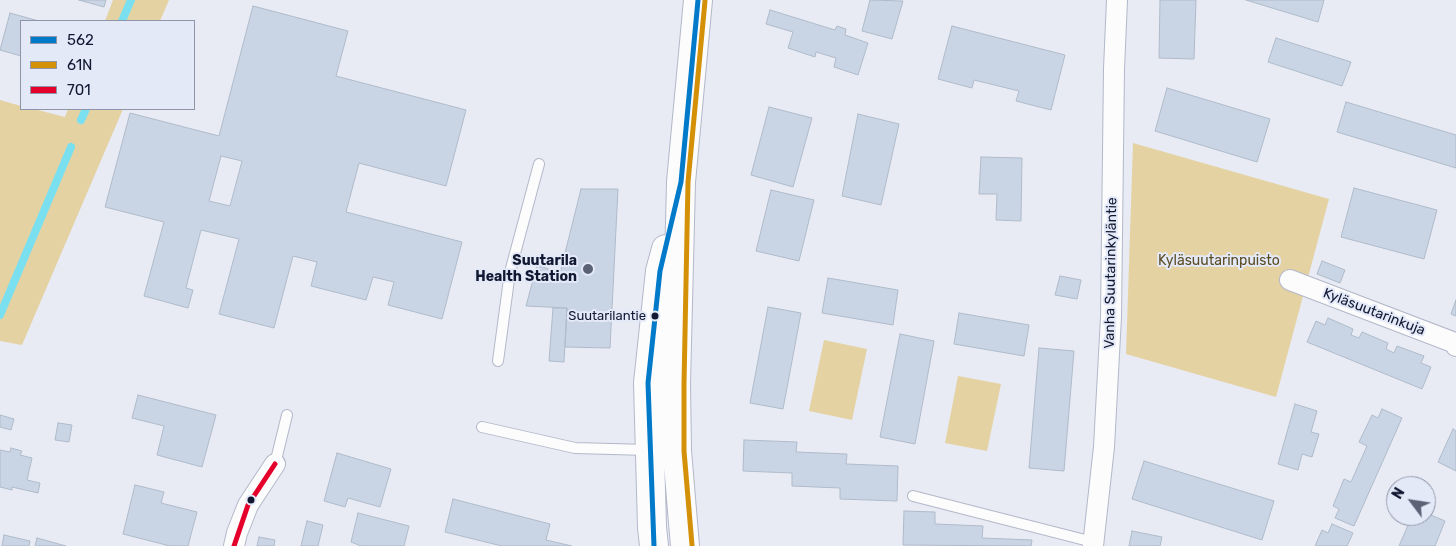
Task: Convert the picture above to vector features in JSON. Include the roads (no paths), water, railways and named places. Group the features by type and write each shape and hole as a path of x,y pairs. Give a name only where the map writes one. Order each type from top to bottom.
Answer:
{"main road":[{"path":"654,546 664,451 676,384 681,182 698,0"},
{"path":"664,451 685,546"}],"street":[{"name":"Vanha Suutarinkyläntie","path":"1093,544 1104,447 1111,317 1114,69 1117,0"},
{"name":"Kyläsuutarinkuja","path":"1290,280 1456,343 1456,346"},
{"path":"234,546 248,505 275,464"}],"lane":[{"path":"498,361 510,272 539,164"},
{"path":"275,464 286,415"},
{"path":"482,427 582,449 664,451"},
{"path":"912,496 1093,544"}],"waterway":[{"path":"122,20 131,0"},
{"path":"81,120 86,110"},
{"path":"0,315 71,147"}],"place":[{"name":"Suutarila Health Station","path":"588,269"},
{"name":"Suutarilantie","path":"655,316"}],"park label":[{"name":"Kyläsuutarinpuisto","path":"1219,261"}]}
